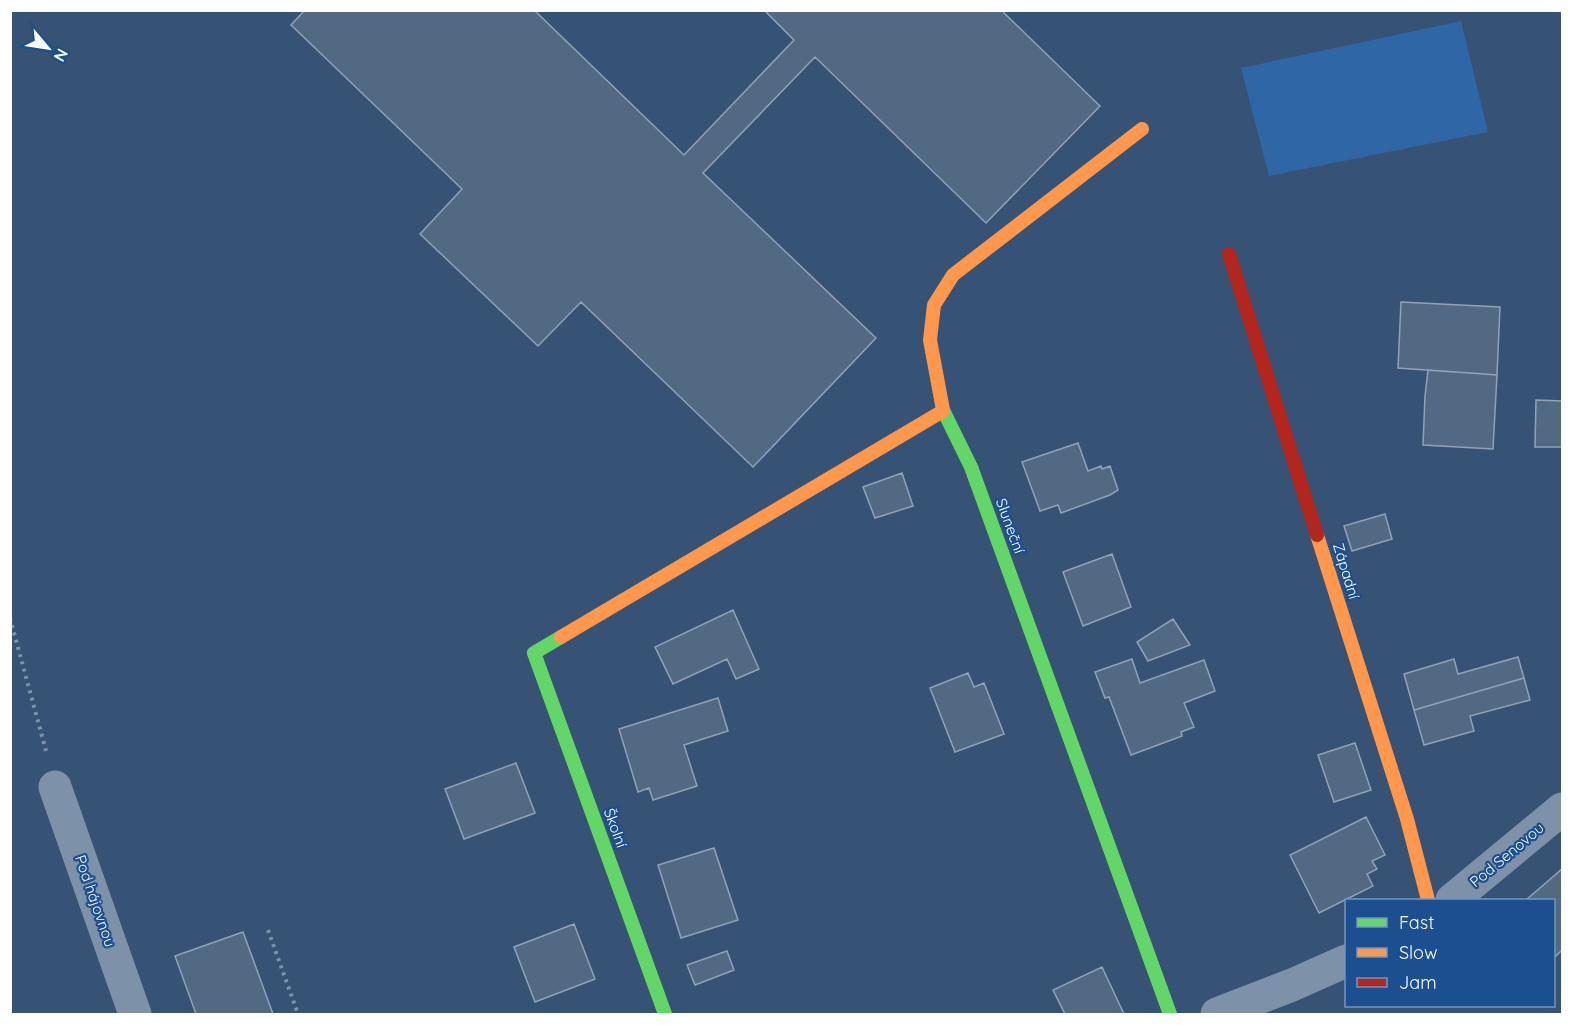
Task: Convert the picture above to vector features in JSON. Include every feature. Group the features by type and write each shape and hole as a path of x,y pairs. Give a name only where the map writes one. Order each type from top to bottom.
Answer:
{"street":[{"name":"Sluneční","path":"1142,129 953,275 934,305 930,340 944,411 971,467 1170,1014"},
{"name":"Západní","path":"1229,254 1407,819 1428,899"},
{"name":"Školní","path":"664,1014 534,653 944,411"},
{"name":"Pod hájovnou","path":"56,787 135,1014"},
{"name":"Pod Senovou","path":"1453,899 1563,809"},
{"path":"1217,1014 1345,962"}],"path":[{"path":"10,618 56,787"},
{"path":"268,930 298,1014"}],"shaded area":[{"path":"1461,21 1488,132 1269,176 1241,68"}],"building":[{"path":"305,10 534,10 684,155 794,40 764,10 1001,10 1100,106 986,223 815,57 703,173 876,338 753,467 581,302 538,346 420,234 462,189 291,25"},
{"path":"1401,302 1500,307 1497,375 1398,368"},
{"path":"1428,370 1497,375 1493,449 1423,445"},
{"path":"1536,400 1562,401 1562,447 1535,447"},
{"path":"1078,443 1088,471 1101,466 1102,469 1110,466 1118,490 1061,513 1058,505 1040,511 1022,462"},
{"path":"902,473 913,506 875,518 863,487"},
{"path":"1385,514 1392,539 1352,551 1344,526"},
{"path":"1112,554 1131,607 1083,626 1063,572"},
{"path":"733,610 759,669 736,679 727,659 673,684 655,647"},
{"path":"1173,619 1190,645 1148,661 1137,642"},
{"path":"1518,657 1524,678 1414,710 1404,674 1454,659 1458,674"},
{"path":"1132,659 1140,683 1204,660 1215,691 1184,703 1194,727 1181,732 1182,736 1131,755 1109,697 1105,698 1095,672"},
{"path":"968,673 974,687 984,683 1004,734 955,752 930,688"},
{"path":"1524,678 1530,700 1470,716 1474,731 1424,745 1414,710"},
{"path":"718,698 728,731 684,745 697,786 653,800 649,788 638,792 619,729"},
{"path":"1355,743 1371,790 1334,802 1318,755"},
{"path":"516,763 535,813 464,839 445,789"},
{"path":"1366,817 1385,855 1372,861 1377,869 1367,874 1373,886 1319,913 1290,855"},
{"path":"714,848 738,920 681,938 658,865"},
{"path":"1562,869 1562,950 1555,957 1555,899 1527,899"},
{"path":"574,924 595,979 535,1002 514,947"},
{"path":"243,932 273,1014 196,1014 175,956"},
{"path":"727,951 734,970 695,985 687,965"},
{"path":"1102,967 1124,1014 1065,1014 1053,990"}],"traffic: fast":[{"path":"943,410 971,467 1170,1014"},
{"path":"561,637 534,653 665,1014"}],"traffic: slow":[{"path":"943,410 930,340 934,305 953,275 1142,129"},
{"path":"561,637 943,411"},
{"path":"1317,535 1407,819 1428,899"}],"traffic: jam":[{"path":"1229,254 1317,535"}]}
